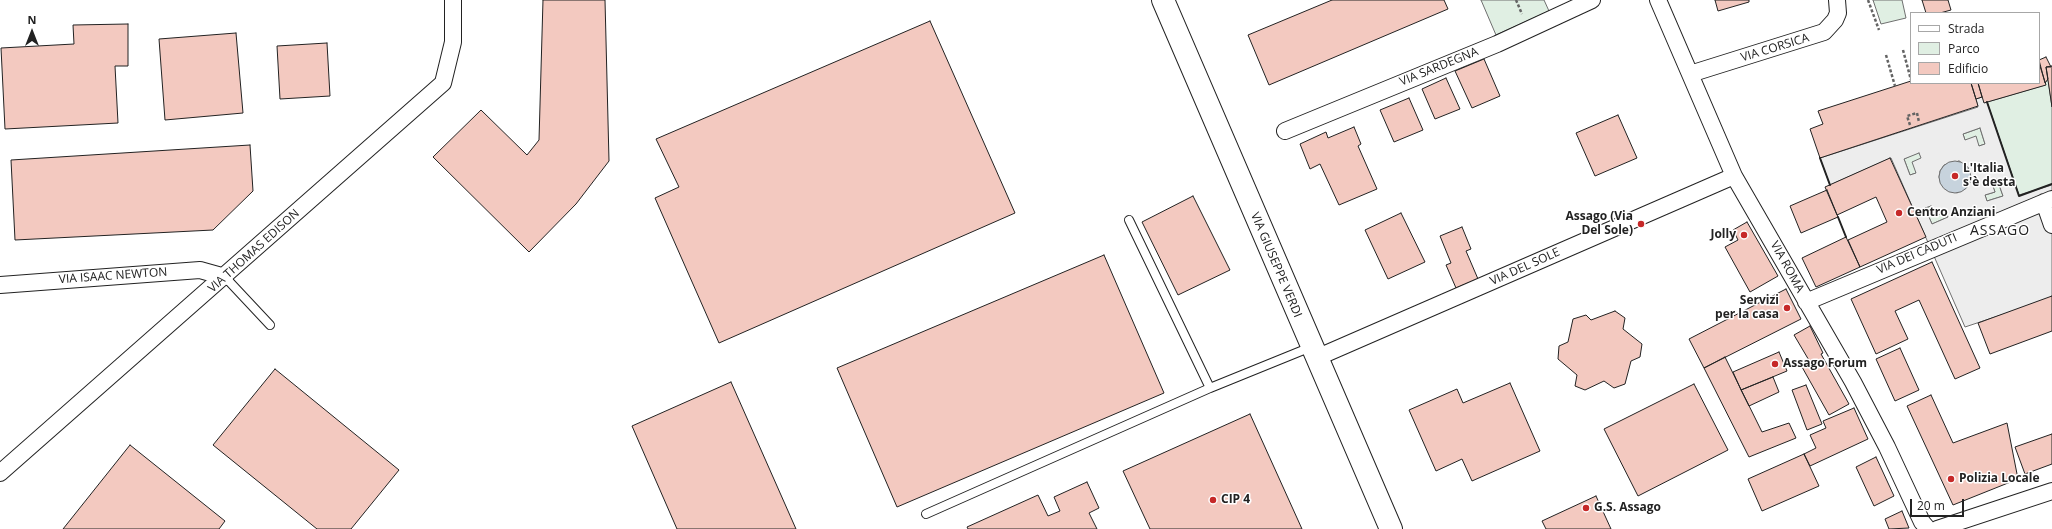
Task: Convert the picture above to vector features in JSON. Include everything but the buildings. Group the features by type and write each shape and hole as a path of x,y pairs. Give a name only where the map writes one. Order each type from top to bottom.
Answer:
{"main road":[{"name":"VIA GIUSEPPE VERDI","path":"1163,0 1391,529"}],"street":[{"name":"VIA THOMAS EDISON","path":"0,474 443,83 454,42 453,0"},
{"name":"VIA SARDEGNA","path":"1285,131 1497,44 1592,0"},
{"name":"VIA ROMA","path":"1658,0 1734,176 1853,382 1887,447 1922,522 1928,529"},
{"name":"VIA CORSICA","path":"1690,74 1824,32 1835,20 1838,13 1837,0"},
{"name":"VIA DEL SOLE","path":"1314,353 1734,176"},
{"name":"VIA DEI CADUTI","path":"1806,302 2048,200"},
{"path":"2048,200 2052,225"},
{"name":"VIA ISAAC NEWTON","path":"0,285 200,270 225,277"},
{"path":"1937,529 2052,491"}],"lane":[{"path":"1129,220 1210,388"},
{"path":"225,277 270,325"},
{"path":"926,514 1210,388 1314,353"}],"path":[{"path":"1868,0 1879,30"},
{"path":"1903,50 1910,76"},
{"path":"1886,55 1895,86"},
{"path":"1910,125 1907,116 1917,113 1919,122"}],"green space":[{"path":"1481,0 1544,0 1549,11 1496,35"},
{"path":"1873,0 1902,0 1906,18 1881,24"},
{"path":"2048,79 2052,107 2052,184 2019,196 1987,102 2045,85"},
{"path":"1980,128 1985,144 1979,146 1965,140 1963,134"},
{"path":"1919,152 1922,158 1916,173 1910,175 1904,159"},
{"path":"1997,179 2003,196 1987,201 1985,195 1995,192 1991,181"},
{"path":"1931,206 1946,211 1948,217 1932,224 1925,208"}],"shaded area":[{"path":"1982,97 1987,102 2019,195 2052,185 2052,298 1965,327 1891,158 1830,185 1820,158 1978,107 1976,99","holes":["1980,128 1985,144 1979,146 1976,136 1965,140 1963,134","1919,153 1921,158 1912,162 1916,173 1910,175 1904,159","1959,161 1968,167 1971,177 1967,187 1957,193 1941,184 1939,177 1940,171 1944,165","1997,179 2003,196 1987,201 1985,195 1995,192 1991,181","1931,206 1935,216 1946,212 1948,217 1932,224 1925,208"]},
{"path":"1952,161 1958,161 1968,168 1971,177 1970,183 1964,190 1958,193 1952,193 1942,186 1939,180 1939,174 1946,164"}],"wall":[{"path":"1987,102 2019,196 2052,184"},
{"path":"1820,158 1830,185"},
{"path":"1838,217 1846,237"}],"place":[{"name":"L'Italia s'è desta","path":"1955,176"},
{"name":"Centro Anziani","path":"1899,213"},
{"name":"Assago (Via Del Sole)","path":"1641,224"},
{"name":"Jolly","path":"1744,235"},
{"name":"Servizi per la casa","path":"1787,308"},
{"name":"Assago Forum","path":"1775,364"},
{"name":"Polizia Locale","path":"1951,479"},
{"name":"CIP 4","path":"1213,500"},
{"name":"G.S. Assago","path":"1586,508"}],"district":[{"name":"ASSAGO","path":"2000,231"}]}
